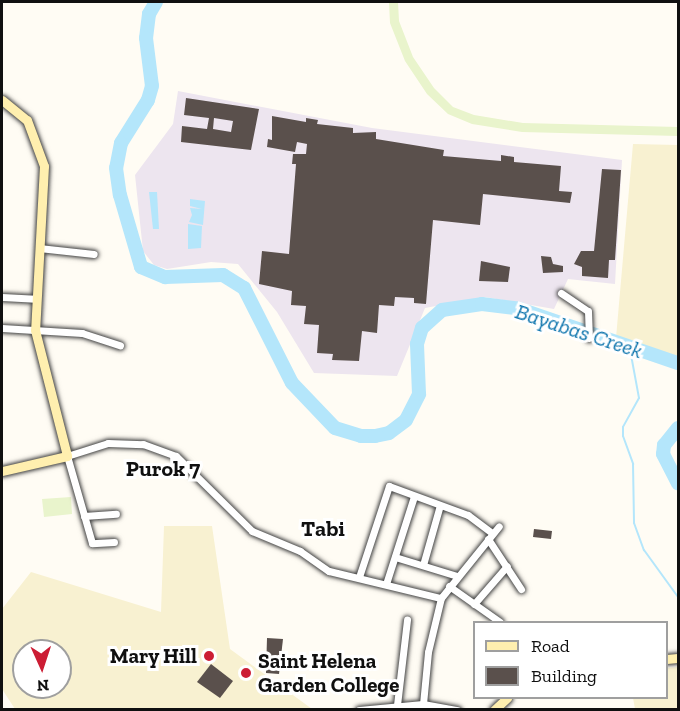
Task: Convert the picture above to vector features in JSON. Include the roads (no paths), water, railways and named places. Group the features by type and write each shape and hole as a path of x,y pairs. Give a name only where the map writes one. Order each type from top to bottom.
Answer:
{"street":[{"path":"2,100 27,120 42,158 44,194 35,299 35,330 92,543 114,542"},
{"path":"39,248 93,254"},
{"path":"561,293 588,311 589,338"},
{"path":"2,297 35,299"},
{"path":"2,328 93,335 120,345"},
{"path":"2,471 119,442 163,449 187,465 252,531 300,551 329,571 441,598"},
{"path":"359,577 385,490 392,487 468,515 490,536 521,589"},
{"path":"386,584 414,496"},
{"path":"423,566 440,505"},
{"path":"84,516 116,514"},
{"path":"423,704 428,652 441,598 499,526"},
{"path":"395,557 457,576"},
{"path":"474,604 507,566"},
{"path":"450,586 499,621"},
{"path":"397,705 407,620"},
{"path":"494,710 506,699"},
{"path":"359,710 423,704 457,710"}],"water":[{"path":"149,192 157,192 159,229 153,229"},
{"path":"190,199 205,201 203,225 189,222 192,215 190,208 202,209 190,206"},
{"path":"188,224 202,226 201,248 188,249"}],"waterway":[{"name":"Bayabas Creek","path":"156,2 149,14 146,38 152,86 148,100 121,143 116,168 120,195 141,267 165,277 223,275 244,288 292,383 335,428 361,436 375,436 389,433 406,420 419,394 417,344 422,328 442,310 482,304 520,309 678,363"},
{"path":"629,344 639,398 623,427 623,436 633,464 634,523 644,550 678,597"},
{"name":"Bayabas Creek","path":"678,428 664,445 663,454 678,483"}],"place":[{"name":"Mary Hill","path":"209,656"},
{"name":"Saint Helena Garden College","path":"246,673"}],"district":[{"name":"Purok 7","path":"163,469"},
{"name":"Tabi","path":"323,529"}]}
